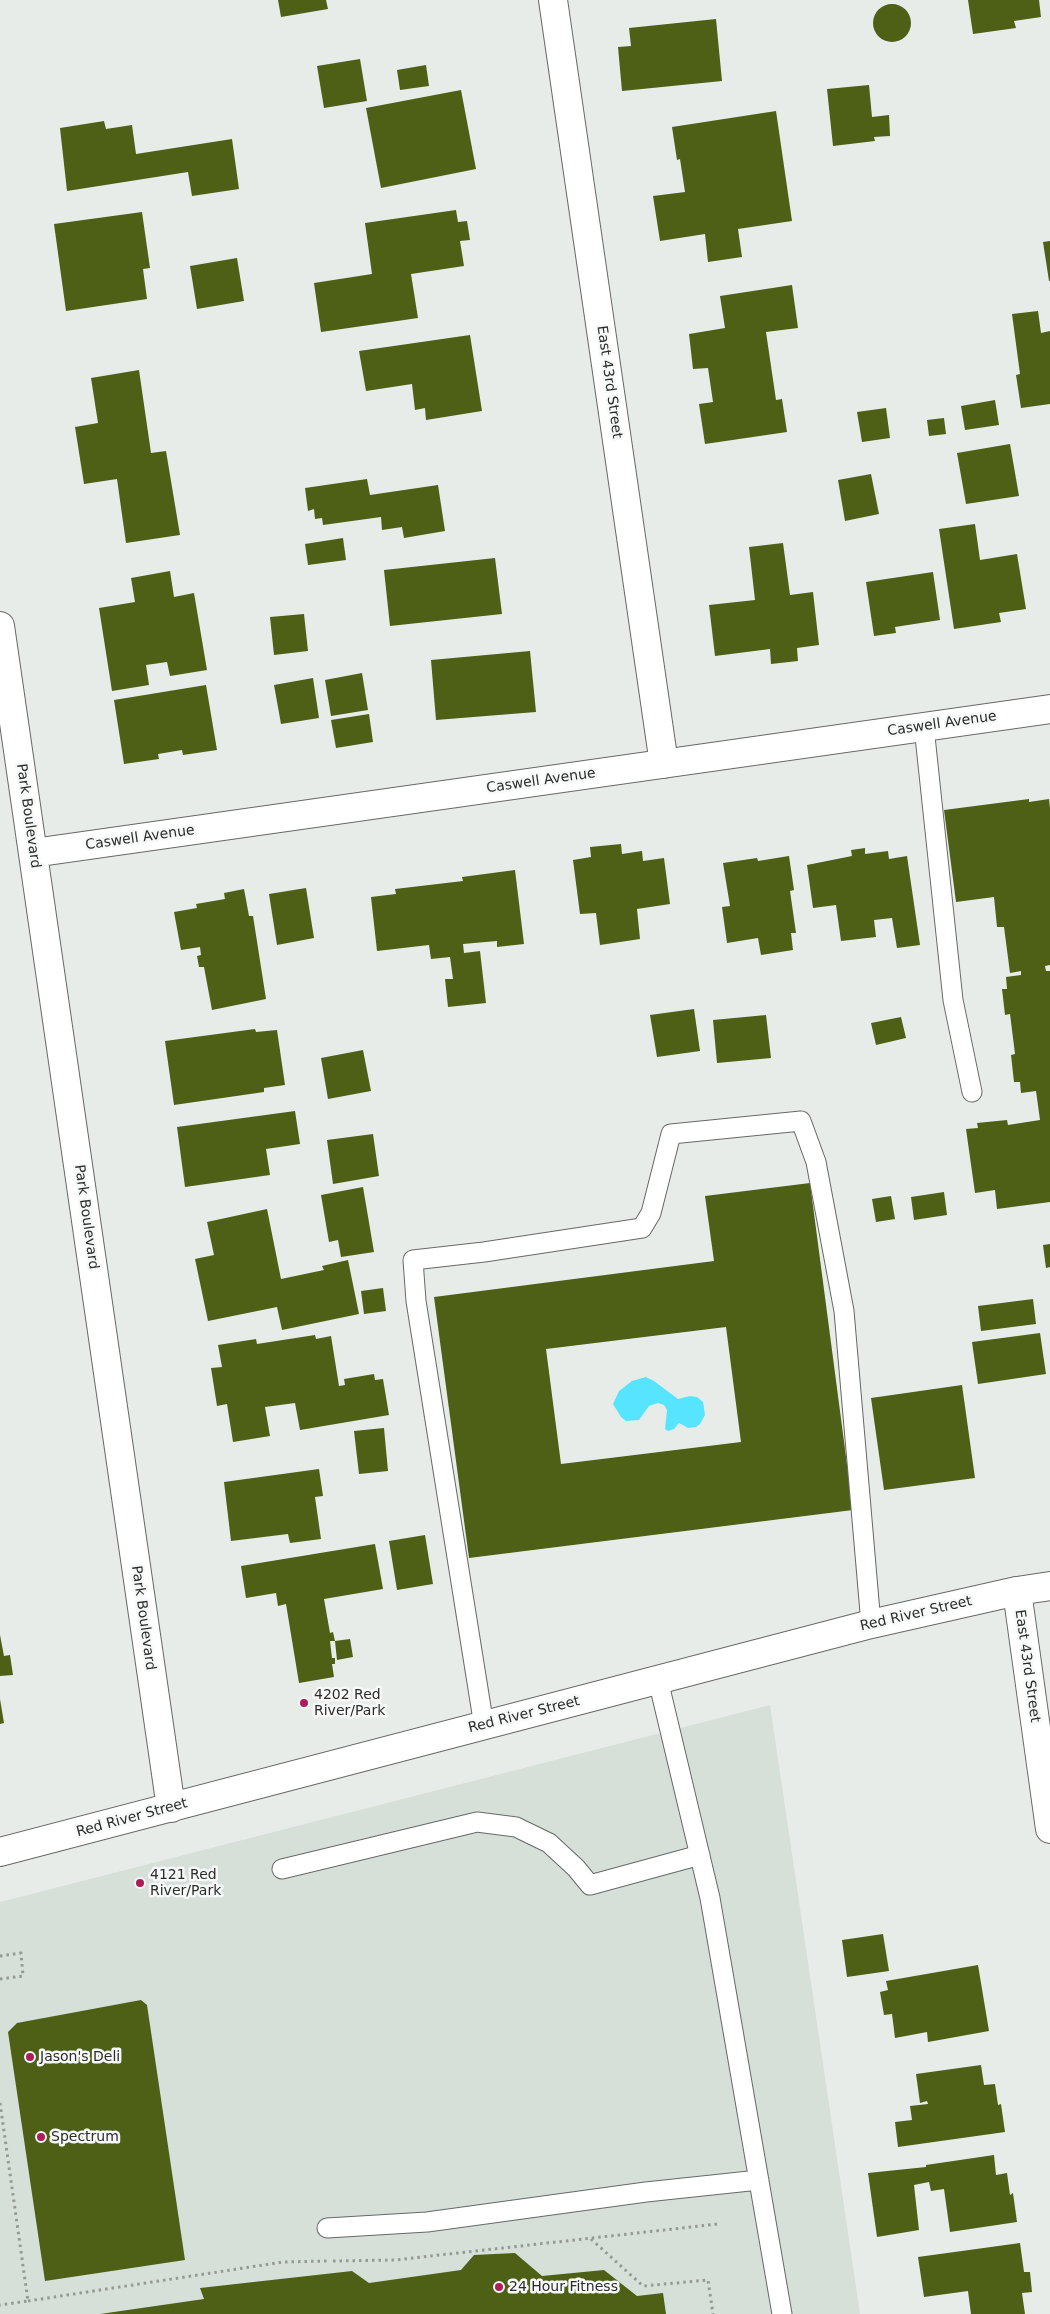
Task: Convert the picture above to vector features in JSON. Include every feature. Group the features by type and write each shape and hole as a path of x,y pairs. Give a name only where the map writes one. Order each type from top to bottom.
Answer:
{"street":[{"name":"East 43rd Street","path":"553,0 664,764"},
{"name":"Park Boulevard","path":"0,626 171,1808"},
{"name":"Caswell Avenue","path":"33,853 1050,709"},
{"name":"Red River Street","path":"0,1852 871,1624 1050,1586"},
{"name":"East 43rd Street","path":"1017,1592 1050,1829"}],"lane":[{"path":"924,727 953,1000 972,1092"},
{"path":"484,1726 416,1301 413,1260 484,1252 642,1228 651,1212 671,1134 800,1121 816,1162 844,1311 871,1624"},
{"path":"658,1680 710,1898 782,2314"},
{"path":"282,1869 477,1822 516,1827 549,1843 576,1868 590,1885 700,1855"},
{"path":"327,2228 427,2222 646,2192 759,2180"}],"path":[{"path":"0,1956 21,1953 23,1976 0,1978"},
{"path":"0,2103 28,2301"},
{"path":"0,2305 283,2262 395,2260 718,2224"},
{"path":"591,2239 643,2286 708,2280 712,2314"}],"shaded area":[{"path":"770,1705 860,2314 0,2314 0,1902"}],"water":[{"path":"646,1377 678,1399 690,1396 697,1397 703,1402 705,1415 700,1424 696,1427 688,1428 679,1423 674,1429 668,1431 665,1429 667,1410 664,1405 658,1403 649,1406 639,1420 626,1421 621,1417 613,1404 619,1391 632,1381"}],"building":[{"path":"278,0 326,0 328,9 281,17"},
{"path":"968,0 1039,0 1041,17 1014,21 1016,28 973,34"},
{"path":"892,4 906,9 911,23 906,37 892,42 878,37 873,23 878,9"},
{"path":"716,19 722,81 622,91 618,47 631,46 629,28"},
{"path":"360,59 367,101 324,108 317,66"},
{"path":"426,65 429,86 400,90 397,70"},
{"path":"869,85 872,117 889,115 890,136 874,137 875,141 833,146 827,89"},
{"path":"461,90 476,169 381,188 366,108"},
{"path":"776,111 792,221 738,229 742,257 708,262 705,234 660,241 653,196 685,192 680,159 677,160 672,127"},
{"path":"104,121 106,129 132,125 136,154 232,139 239,189 192,196 188,172 67,191 60,128"},
{"path":"456,210 458,222 467,221 470,240 460,241 464,266 411,274 418,318 321,332 314,283 372,274 365,223"},
{"path":"142,212 150,268 143,269 147,299 66,311 54,224"},
{"path":"1050,241 1050,281 1049,281 1043,242"},
{"path":"237,258 244,301 197,309 190,266"},
{"path":"792,285 798,328 766,332 776,400 782,399 787,432 705,444 699,404 713,402 708,368 693,369 689,334 725,328 720,296"},
{"path":"1038,311 1041,333 1050,331 1050,404 1021,408 1016,375 1020,374 1012,314"},
{"path":"470,335 482,411 426,420 425,408 415,410 412,384 366,391 359,351"},
{"path":"139,370 151,453 166,451 180,535 126,543 117,479 84,484 75,427 98,423 91,378"},
{"path":"995,400 999,425 965,430 961,406"},
{"path":"886,408 890,438 862,442 857,412"},
{"path":"944,418 946,434 929,436 927,420"},
{"path":"1010,444 1019,496 966,504 957,453"},
{"path":"871,474 879,514 845,521 838,480"},
{"path":"367,479 370,495 438,485 445,531 404,538 402,527 382,530 381,517 323,525 322,518 315,519 314,509 308,511 305,488"},
{"path":"975,524 980,560 1017,554 1026,609 999,613 1001,622 954,629 939,529"},
{"path":"343,538 346,560 308,565 305,544"},
{"path":"783,543 790,595 813,592 819,645 797,648 798,661 771,664 770,649 715,656 709,605 755,600 749,547"},
{"path":"495,558 502,614 390,626 384,570"},
{"path":"170,571 174,597 194,593 207,670 170,676 167,662 146,665 149,685 112,691 99,608 135,602 131,578"},
{"path":"933,572 940,620 895,627 896,633 874,636 866,582"},
{"path":"304,614 308,651 274,655 270,617"},
{"path":"530,651 536,712 436,720 431,660"},
{"path":"362,673 368,710 331,716 325,680"},
{"path":"313,678 319,718 281,724 274,685"},
{"path":"206,685 217,750 183,755 182,750 158,754 159,759 124,764 114,700"},
{"path":"369,714 373,742 336,748 331,720"},
{"path":"1029,799 1029,802 1049,799 1050,808 1050,965 1045,966 1046,971 1050,971 1050,1202 997,1209 995,1190 975,1193 966,1129 978,1128 977,1123 1007,1120 1008,1125 1040,1120 1036,1091 1021,1093 1020,1082 1014,1082 1011,1055 1015,1054 1010,1014 1005,1015 1002,989 1007,989 1006,977 1021,975 1021,971 1010,973 1004,927 997,927 994,897 956,902 944,810"},
{"path":"621,844 622,854 642,851 643,861 664,858 670,904 637,909 640,939 600,945 596,913 580,914 573,860 591,857 590,847"},
{"path":"865,848 865,854 888,851 889,859 907,856 920,945 897,948 892,918 874,920 876,937 841,941 836,905 813,908 807,865 852,856 851,850"},
{"path":"789,856 794,890 790,891 796,933 791,933 793,950 761,955 758,938 727,943 722,907 730,906 723,863 757,858 758,861"},
{"path":"515,870 524,944 497,947 497,941 463,944 464,953 480,951 486,1003 448,1007 445,979 453,979 450,957 431,959 429,945 377,951 371,897 396,894 395,889 463,881 462,877"},
{"path":"306,888 314,938 277,945 269,894"},
{"path":"244,889 249,916 253,916 266,999 212,1010 204,967 199,967 197,956 201,955 200,947 181,950 174,912 197,908 196,904 225,899 224,893"},
{"path":"694,1009 700,1051 657,1057 650,1015"},
{"path":"766,1015 771,1058 717,1063 713,1020"},
{"path":"901,1017 906,1038 876,1045 871,1023"},
{"path":"255,1029 256,1032 277,1030 285,1085 264,1088 264,1092 174,1105 165,1041"},
{"path":"363,1050 371,1091 328,1099 321,1058"},
{"path":"295,1111 300,1144 266,1149 270,1175 185,1187 177,1127"},
{"path":"373,1134 379,1176 333,1184 327,1140"},
{"path":"810,1183 853,1510 469,1558 434,1297 714,1261 705,1196","holes":["726,1327 741,1442 561,1464 546,1349"]},
{"path":"363,1187 374,1252 341,1257 338,1240 329,1242 321,1195"},
{"path":"944,1192 947,1215 914,1220 911,1197"},
{"path":"891,1196 895,1219 876,1222 872,1199"},
{"path":"267,1209 281,1279 324,1270 322,1266 348,1260 359,1314 282,1330 277,1307 208,1321 195,1259 214,1255 207,1222"},
{"path":"1050,1244 1050,1267 1046,1268 1043,1245"},
{"path":"383,1288 386,1311 364,1314 361,1291"},
{"path":"1033,1299 1036,1324 981,1331 978,1306"},
{"path":"1040,1333 1046,1374 978,1384 972,1342"},
{"path":"315,1335 316,1339 331,1336 339,1386 345,1385 344,1379 374,1374 375,1380 383,1379 389,1415 300,1430 295,1403 265,1407 270,1436 233,1442 227,1404 217,1406 211,1368 222,1367 218,1345 256,1339 257,1344"},
{"path":"962,1385 975,1478 884,1490 871,1398"},
{"path":"384,1428 388,1471 359,1474 354,1431"},
{"path":"319,1469 323,1496 315,1497 321,1539 290,1543 288,1534 231,1541 224,1482"},
{"path":"425,1535 433,1584 397,1590 389,1541"},
{"path":"375,1544 383,1589 324,1599 330,1633 333,1632 335,1641 330,1641 332,1658 335,1658 335,1664 332,1664 334,1677 299,1683 286,1604 278,1606 276,1593 246,1598 241,1566"},
{"path":"0,1635 4,1656 10,1655 13,1675 0,1676"},
{"path":"350,1639 353,1657 337,1660 335,1641"},
{"path":"0,1699 4,1723 0,1724"},
{"path":"883,1934 889,1971 847,1977 842,1940"},
{"path":"978,1965 989,2031 928,2042 927,2032 895,2038 892,2014 884,2015 880,1992 888,1990 886,1981"},
{"path":"141,2000 147,2005 185,2260 45,2281 8,2032 17,2023"},
{"path":"981,2065 984,2085 995,2084 998,2105 1001,2104 1005,2132 898,2147 895,2122 912,2120 910,2106 928,2104 927,2101 920,2103 916,2074"},
{"path":"994,2155 996,2175 1007,2173 1010,2195 1013,2193 1017,2222 950,2232 944,2189 931,2191 929,2182 914,2185 919,2230 877,2237 868,2173 926,2167 926,2165"},
{"path":"1020,2243 1024,2272 1030,2272 1032,2292 1022,2293 1025,2314 971,2314 968,2291 924,2297 918,2257"},
{"path":"515,2253 542,2276 604,2270 637,2296 663,2293 666,2314 100,2314 204,2299 200,2288 352,2271 369,2283 461,2270 474,2255"}],"place":[{"name":"4202 Red River/Park","path":"304,1703"},
{"name":"4121 Red River/Park","path":"140,1883"},
{"name":"Jason's Deli","path":"30,2057"},
{"name":"Spectrum","path":"41,2137"},
{"name":"24 Hour Fitness","path":"499,2287"}]}
